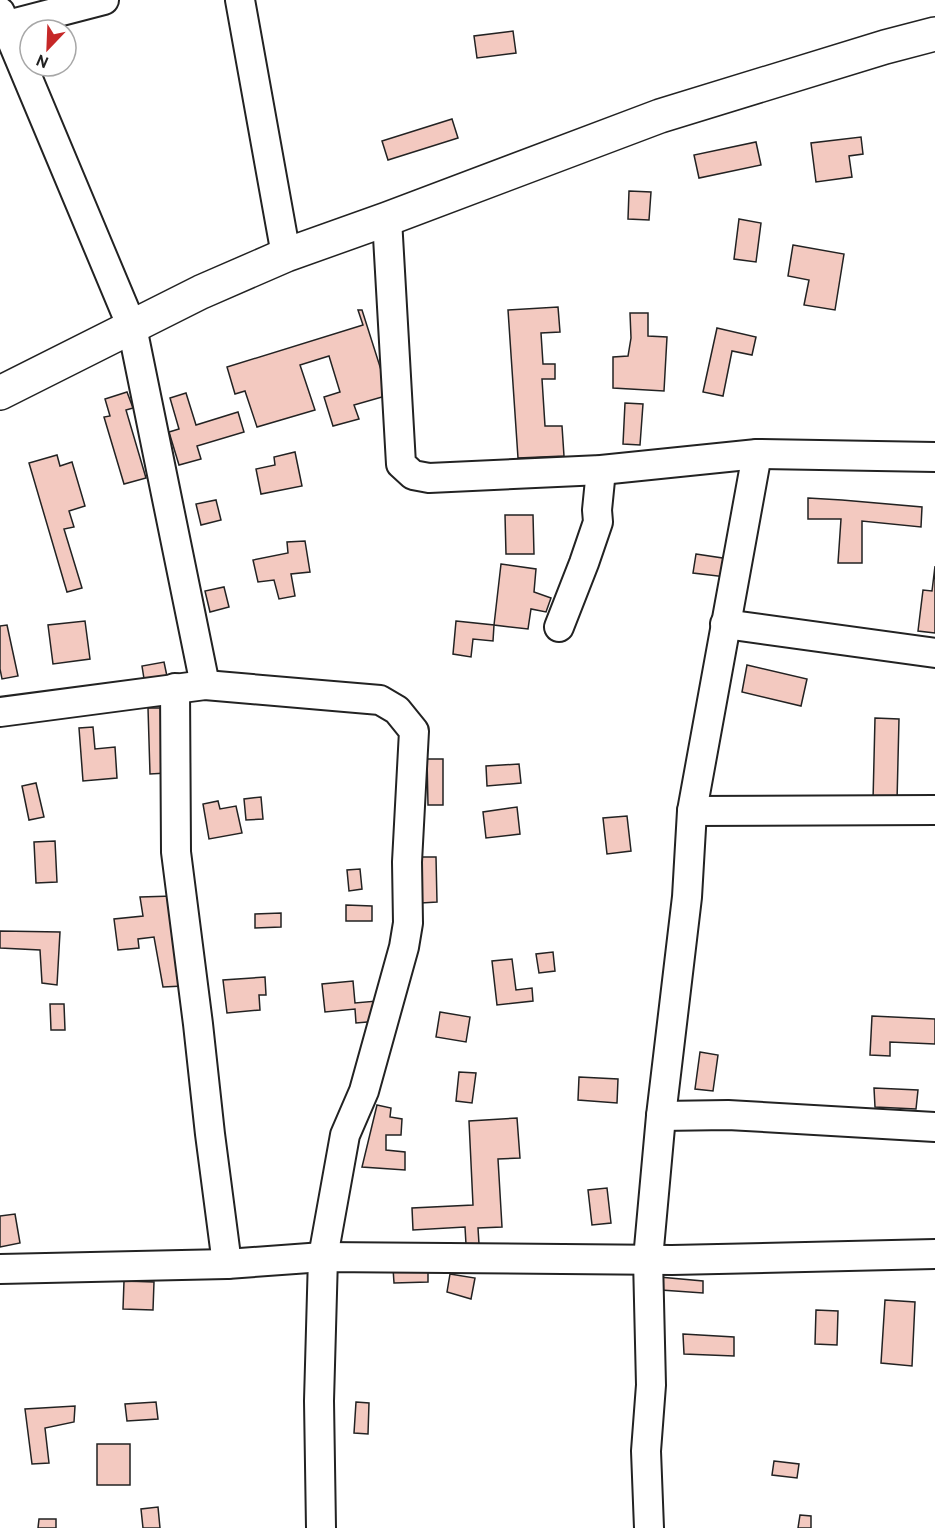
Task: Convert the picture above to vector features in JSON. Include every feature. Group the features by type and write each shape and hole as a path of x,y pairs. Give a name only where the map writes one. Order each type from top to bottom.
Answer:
{"highway":[{"path":"0,393 201,292 286,255 660,116 885,47 935,34"}],"street":[{"path":"104,0 2,22 132,327 205,685"},
{"path":"240,0 286,255"},
{"path":"387,219 401,464 413,475 429,478 601,470 757,454 935,457"},
{"path":"649,1528 646,1451 651,1385 648,1259 661,1116 687,897 692,812 757,454"},
{"path":"559,627 598,522 601,470"},
{"path":"725,624 935,653"},
{"path":"0,712 205,685 380,700 397,710 414,731 407,862 408,923 404,947 364,1091 345,1135 323,1257 319,1401 321,1528"},
{"path":"175,688 176,852 228,1264"},
{"path":"692,812 935,810"},
{"path":"661,1116 728,1115 935,1127"},
{"path":"0,1269 228,1264 323,1257 672,1260 935,1254"}],"building":[{"path":"513,31 516,53 477,58 474,36"},
{"path":"452,119 458,138 388,160 382,141"},
{"path":"861,137 863,154 849,156 852,177 816,182 811,143"},
{"path":"756,142 761,165 699,178 694,155"},
{"path":"629,191 651,192 649,220 628,219"},
{"path":"739,219 761,223 756,262 734,259"},
{"path":"793,245 844,254 835,310 804,305 809,280 788,276"},
{"path":"558,307 560,332 541,333 543,364 555,364 555,379 542,379 545,426 562,426 564,456 518,458 508,310"},
{"path":"358,310 362,310 389,395 354,405 359,419 333,426 324,397 340,392 329,356 300,365 315,410 257,427 245,391 235,394 227,367 363,325"},
{"path":"630,313 648,313 648,336 667,337 664,391 613,388 613,357 628,356 631,338"},
{"path":"717,328 756,337 752,355 732,351 723,396 703,392"},
{"path":"127,392 133,408 126,410 146,478 124,484 104,417 110,416 105,399"},
{"path":"186,393 196,425 238,412 244,432 197,446 201,459 179,465 169,432 179,429 170,398"},
{"path":"625,403 643,404 640,445 623,444"},
{"path":"295,452 302,486 261,494 256,469 275,465 274,457"},
{"path":"57,455 60,466 72,462 85,506 69,511 74,527 64,529 82,588 67,592 29,463"},
{"path":"808,498 922,507 921,527 862,521 862,563 838,563 841,519 808,519"},
{"path":"216,500 221,520 201,525 196,504"},
{"path":"505,515 533,515 534,554 506,554"},
{"path":"305,541 310,572 291,574 295,596 279,599 274,580 258,582 253,560 288,553 287,542"},
{"path":"696,554 729,559 726,577 693,573"},
{"path":"501,564 536,569 534,592 551,598 546,612 531,609 528,629 494,625"},
{"path":"935,566 935,633 918,631 923,590 932,591"},
{"path":"224,587 229,607 210,612 205,591"},
{"path":"85,621 90,659 53,664 48,625"},
{"path":"456,621 494,625 493,641 473,639 471,657 453,654"},
{"path":"7,625 18,676 2,679 0,626"},
{"path":"164,662 168,681 145,685 142,666"},
{"path":"747,665 807,679 801,706 742,692"},
{"path":"148,708 165,708 167,773 150,774"},
{"path":"875,718 899,719 897,801 873,801"},
{"path":"93,727 95,749 115,747 117,778 83,781 79,728"},
{"path":"427,759 443,759 443,805 428,805"},
{"path":"519,764 521,783 487,786 486,766"},
{"path":"36,783 44,817 29,820 22,786"},
{"path":"261,797 263,819 246,820 244,799"},
{"path":"218,801 220,809 236,806 242,833 209,839 203,804"},
{"path":"517,807 520,834 486,838 483,812"},
{"path":"627,816 631,851 607,854 603,818"},
{"path":"55,841 57,882 36,883 34,842"},
{"path":"420,857 436,857 437,902 421,903"},
{"path":"360,869 362,889 349,891 347,870"},
{"path":"173,896 183,986 163,987 154,937 138,939 139,948 118,950 114,919 143,916 140,897"},
{"path":"346,905 372,906 372,921 346,921"},
{"path":"281,913 281,927 255,928 255,914"},
{"path":"0,931 60,932 57,985 42,983 40,950 0,948"},
{"path":"553,952 555,971 539,973 536,954"},
{"path":"512,959 516,990 532,988 533,1001 497,1005 492,961"},
{"path":"265,977 266,995 259,995 260,1010 227,1013 223,980"},
{"path":"353,981 355,1003 377,1001 379,1021 356,1023 355,1009 325,1012 322,984"},
{"path":"50,1004 64,1004 65,1030 51,1030"},
{"path":"440,1012 470,1017 466,1042 436,1037"},
{"path":"872,1016 935,1019 935,1044 890,1042 890,1056 870,1055"},
{"path":"700,1052 718,1055 713,1091 695,1089"},
{"path":"459,1072 476,1073 472,1103 456,1101"},
{"path":"579,1077 618,1079 617,1103 578,1100"},
{"path":"874,1088 918,1090 916,1109 875,1107"},
{"path":"377,1105 391,1108 390,1117 402,1119 401,1135 386,1135 386,1150 405,1152 405,1170 362,1167"},
{"path":"517,1118 520,1158 498,1159 502,1227 478,1228 479,1244 466,1244 465,1227 413,1230 412,1208 473,1205 469,1121"},
{"path":"607,1188 611,1223 592,1225 588,1190"},
{"path":"15,1214 20,1243 0,1247 0,1216"},
{"path":"393,1268 428,1269 428,1282 394,1283"},
{"path":"450,1274 475,1278 471,1299 447,1292"},
{"path":"659,1277 703,1281 703,1293 661,1290"},
{"path":"124,1281 154,1282 153,1310 123,1309"},
{"path":"885,1300 915,1302 912,1366 881,1363"},
{"path":"816,1310 838,1311 837,1345 815,1344"},
{"path":"683,1334 734,1337 734,1356 684,1354"},
{"path":"156,1402 158,1419 127,1421 125,1404"},
{"path":"356,1402 369,1403 368,1434 354,1433"},
{"path":"75,1406 74,1422 45,1428 49,1463 32,1464 25,1409"},
{"path":"97,1444 130,1444 130,1485 97,1485"},
{"path":"774,1461 799,1464 797,1478 772,1475"},
{"path":"158,1507 160,1528 143,1528 141,1509"},
{"path":"800,1515 811,1516 811,1528 798,1528"},
{"path":"39,1519 56,1519 56,1528 38,1528"}]}
